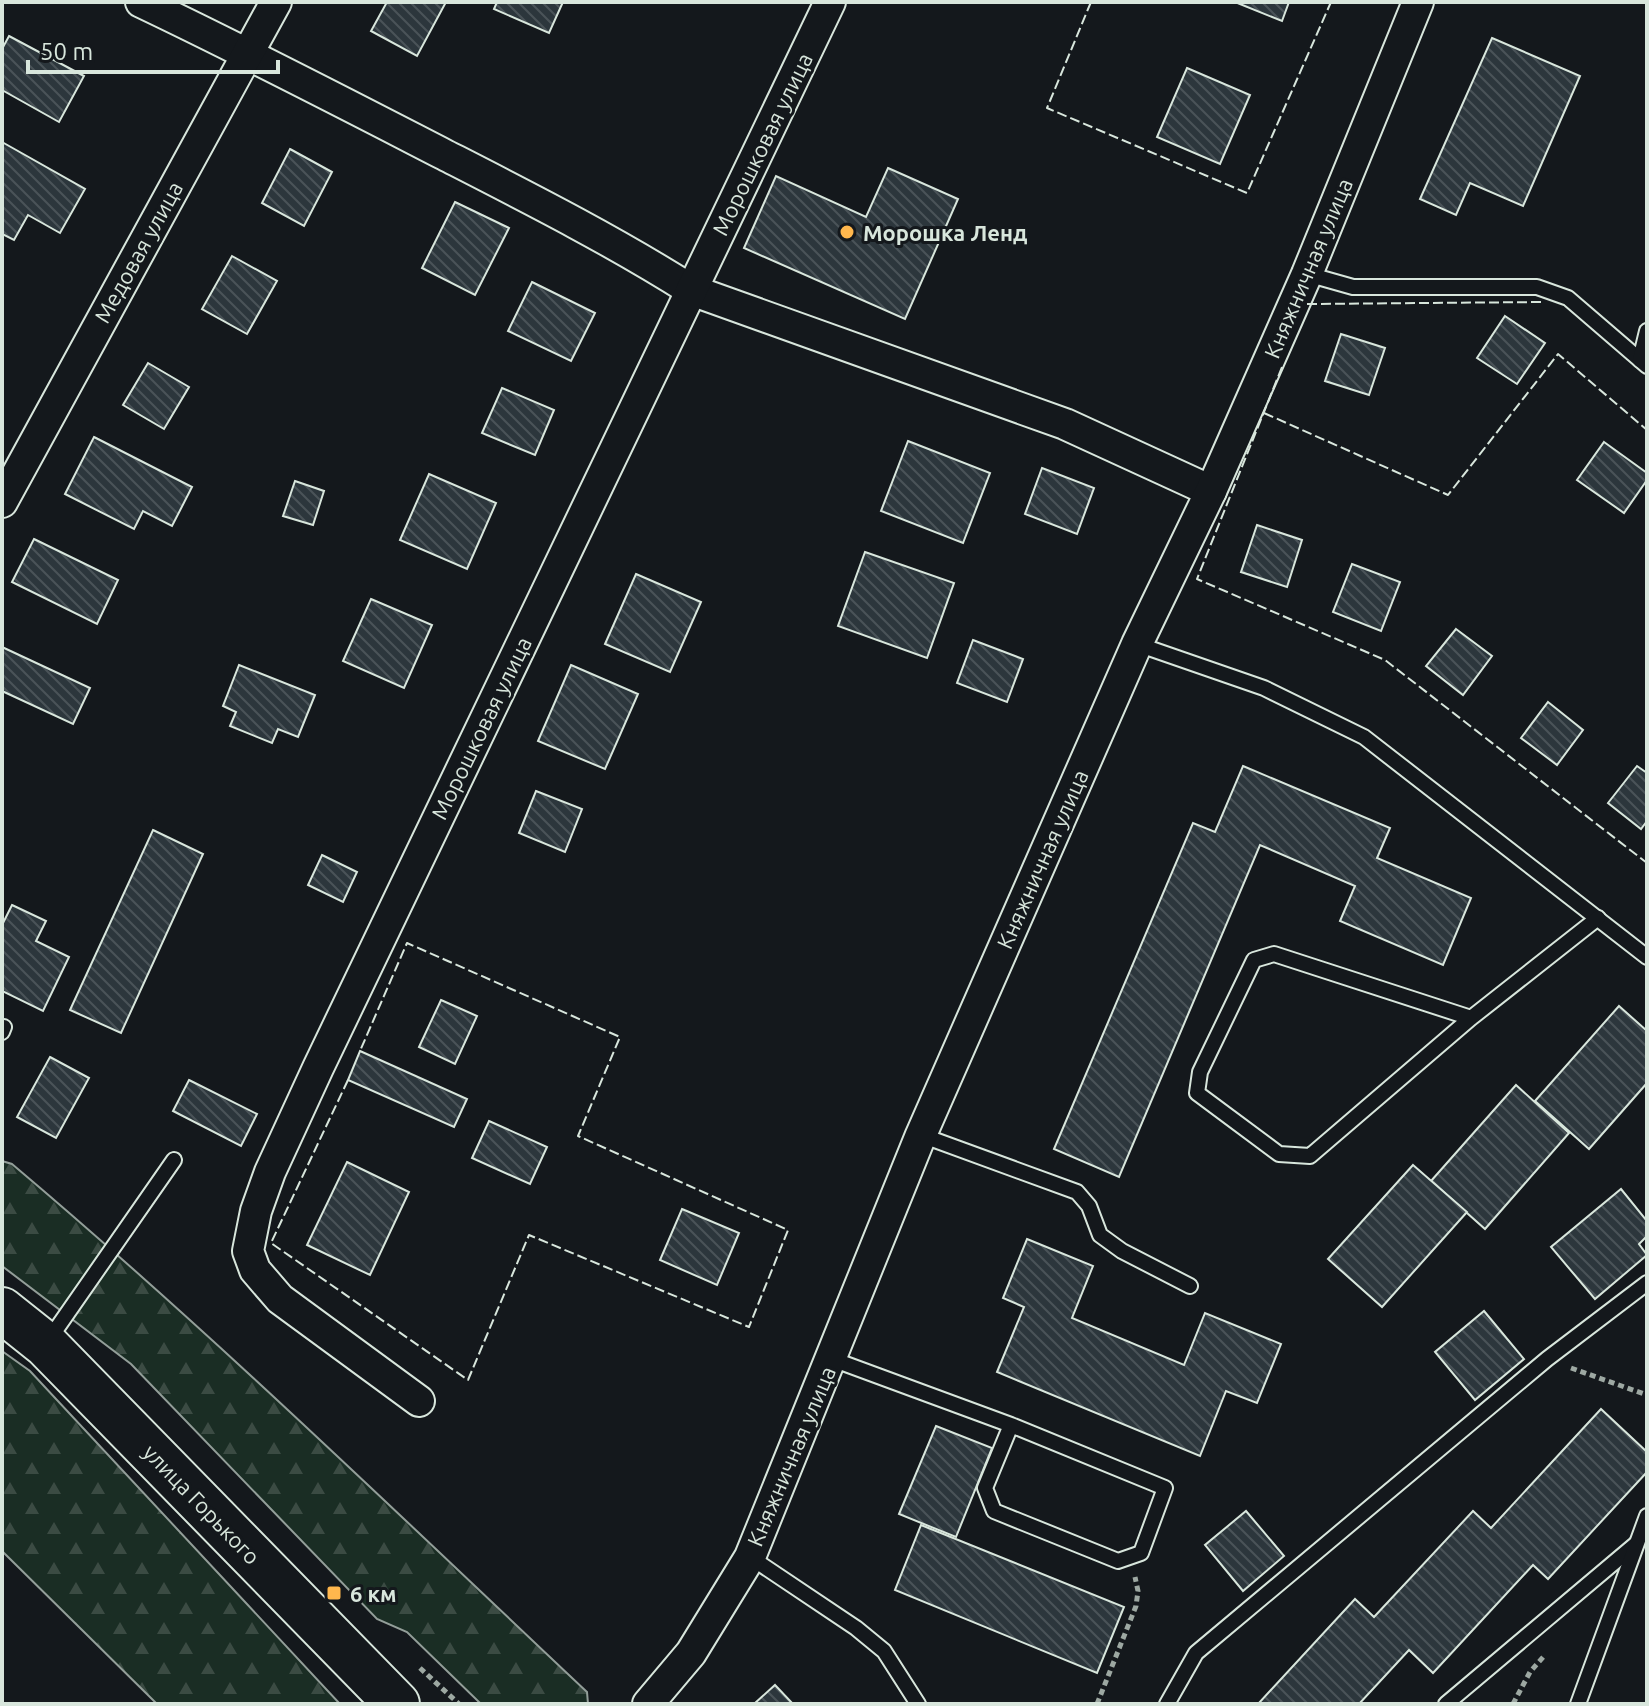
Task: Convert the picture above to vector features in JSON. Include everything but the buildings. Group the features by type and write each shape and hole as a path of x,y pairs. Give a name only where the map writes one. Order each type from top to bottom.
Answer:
{"main road":[{"name":"улица Горького","path":"2,1310 46,1345 397,1704"}],"street":[{"path":"141,2 247,52 577,223 638,256 691,290 1065,424 1211,491"},
{"name":"Медовая улица","path":"2,502 276,2"},
{"name":"Морошковая улица","path":"419,1401 280,1299 263,1280 255,1270 248,1251 256,1211 270,1172 318,1068 830,2"},
{"name":"Княжничная улица","path":"648,1704 691,1653 750,1557 921,1135 1137,644 1211,491 1307,274 1418,2"}],"lane":[{"path":"1307,274 1353,287 1537,287 1568,298 1644,363"},
{"path":"1644,363 1647,331"},
{"path":"1137,644 1264,688 1364,737 1647,957"},
{"path":"1471,1018 1274,954 1254,960 1200,1072 1197,1093 1279,1154 1310,1156 1471,1018 1598,918"},
{"path":"921,1135 1077,1192 1089,1206 1100,1235 1122,1251 1190,1286"},
{"path":"46,1345 174,1160"},
{"path":"1167,1704 1196,1653 1547,1359 1647,1283"},
{"path":"832,1359 1011,1425 1165,1488 1141,1553 1118,1561 994,1511 985,1488 1011,1425"},
{"path":"1578,1704 1647,1516"},
{"path":"1446,1704 1636,1544"},
{"path":"750,1557 856,1628 884,1651 918,1704"}],"path":[{"path":"1547,1359 1647,1395"},
{"path":"1097,1704 1136,1606 1138,1591 1130,1556"},
{"path":"1513,1704 1530,1672 1550,1648"},
{"path":"419,1667 459,1704"}],"green space":[{"path":"2,1161 12,1164 86,1228 303,1424 587,1692 588,1704 481,1704 407,1632 377,1619 131,1364 2,1266"},
{"path":"2,1351 30,1371 340,1704 157,1704 2,1551"}],"fence":[{"path":"1091,2 1047,108 1247,193 1331,2"},
{"path":"1307,304 1544,302"},
{"path":"1264,413 1448,495 1558,354 1647,430"},
{"path":"1282,367 1197,579 1385,660 1647,863"},
{"path":"348,1080 271,1243 468,1380 529,1235 749,1327 788,1230 578,1136 620,1037 407,943 360,1051"}],"place":[{"name":"Морошка Ленд","path":"847,232"},
{"name":"6 км","path":"334,1593"}]}
